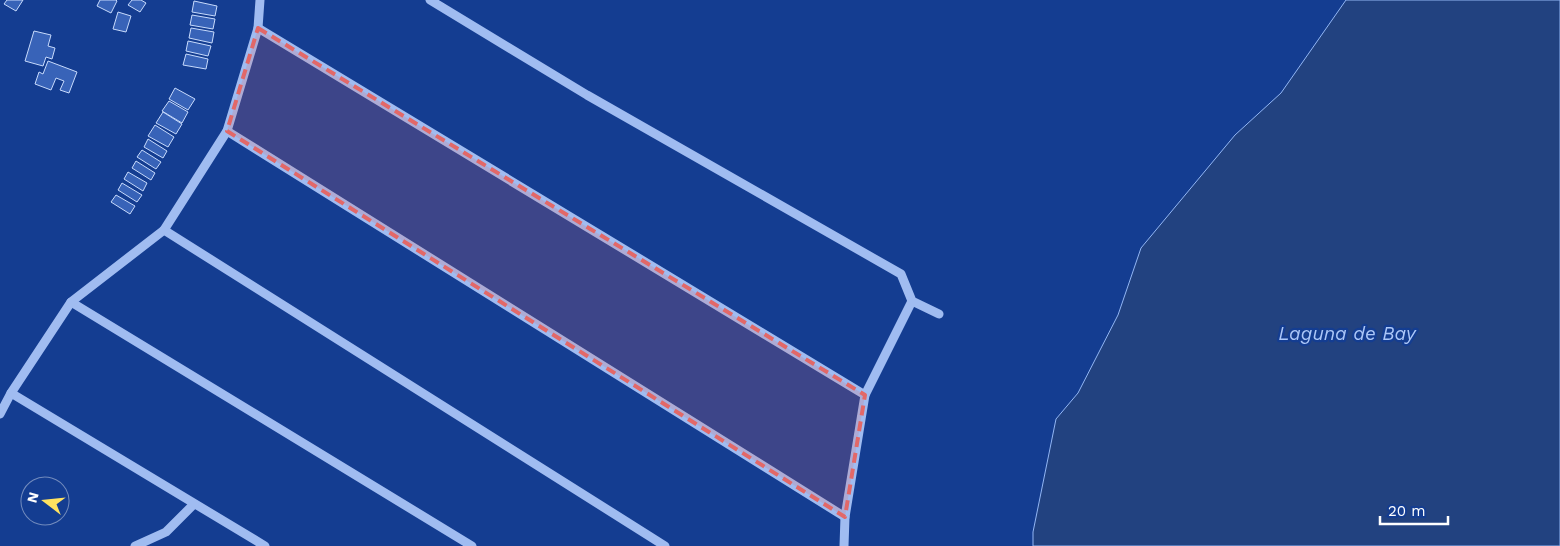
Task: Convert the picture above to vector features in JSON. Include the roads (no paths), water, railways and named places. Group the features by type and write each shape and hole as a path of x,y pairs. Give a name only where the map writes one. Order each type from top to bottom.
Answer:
{"street":[{"path":"0,414 11,393 71,302 164,230 227,131 258,28 260,0"},
{"path":"430,0 587,95 901,274 912,301 939,314"},
{"path":"258,28 865,394"},
{"path":"227,131 846,517"},
{"path":"164,230 665,546"},
{"path":"844,546 846,517 865,394 912,301"},
{"path":"71,302 472,546"},
{"path":"11,393 265,546"},
{"path":"135,546 166,532 194,504"}],"water":[{"name":"Laguna de Bay","path":"1346,0 1560,0 1560,546 1033,546 1033,532 1056,419 1078,393 1118,315 1141,248 1235,135 1281,93"}]}
